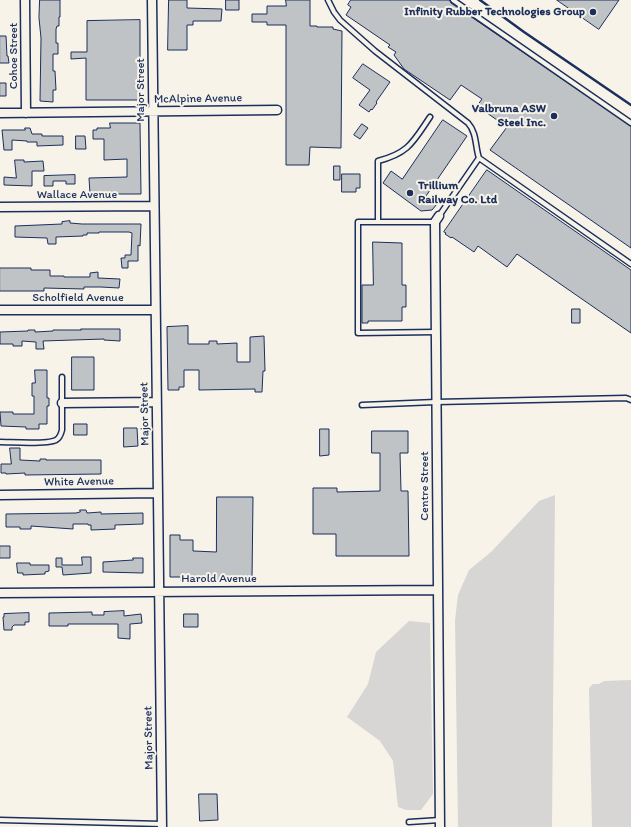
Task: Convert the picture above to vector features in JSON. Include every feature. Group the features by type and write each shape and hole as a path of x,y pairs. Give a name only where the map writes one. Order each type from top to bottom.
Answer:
{"street":[{"name":"Cohoe Street","path":"25,0 26,113"},
{"name":"Major Street","path":"152,0 162,825"},
{"name":"McAlpine Avenue","path":"0,113 277,110"},
{"name":"Wallace Avenue","path":"0,207 154,206"},
{"name":"Centre Street","path":"437,219 436,402 440,824"},
{"name":"Scholfield Avenue","path":"0,310 155,310"},
{"path":"62,403 156,402"},
{"name":"White Avenue","path":"0,495 158,493"},
{"name":"Harold Avenue","path":"0,593 438,590"}],"lane":[{"path":"328,0 340,20 375,51 468,123 474,130 479,158 437,219 358,222 358,333 436,332"},
{"path":"453,0 631,123"},
{"path":"378,222 378,161 395,156 405,149 416,137 430,117"},
{"path":"479,158 631,264"},
{"path":"0,442 55,441 60,436 62,430 62,377"},
{"path":"362,405 626,398 631,400"},
{"path":"0,820 162,825"},
{"path":"408,822 440,824"}],"shaded area":[{"path":"555,495 552,827 458,827 455,620 458,595 469,570 491,552 539,501"},
{"path":"409,621 430,623 433,794 421,810 406,810 398,807 393,761 380,741 347,717 368,684 376,652"},
{"path":"631,680 631,827 592,827 589,688 593,684 599,684 604,681"}],"building":[{"path":"40,0 60,0 59,26 57,26 56,29 58,54 53,54 53,71 55,71 56,90 53,90 53,102 40,101"},
{"path":"169,0 187,0 187,8 222,9 221,21 193,21 193,25 187,25 187,50 168,50"},
{"path":"226,0 239,0 239,10 226,10"},
{"path":"286,0 310,0 310,26 333,27 333,29 342,31 341,148 310,147 309,165 286,165 286,25 267,25 267,22 252,22 252,14 267,14 267,6 286,6"},
{"name":"Valbruna ASW Steel Inc.","path":"351,0 450,0 451,3 631,126 631,248 490,150 507,127 477,106 482,99 461,85 450,100 404,69 394,55 396,52 388,47 390,45 346,15 351,7 348,5"},
{"name":"Infinity Rubber Technologies Group","path":"557,0 619,0 599,29"},
{"path":"140,20 140,100 86,100 86,58 71,59 71,52 87,52 87,21"},
{"path":"0,36 6,36 7,56 9,63 0,63"},
{"path":"363,64 390,82 376,102 377,103 369,112 359,105 370,90 353,78"},
{"path":"0,83 6,83 6,96 0,96"},
{"path":"443,120 467,136 426,196 437,204 432,210 421,211 383,183 391,171 402,179"},
{"path":"110,123 140,123 141,194 90,194 89,178 127,177 127,159 104,160 104,139 93,139 93,130 97,130 97,128 110,128"},
{"path":"362,124 368,128 360,139 354,135"},
{"path":"25,128 30,128 32,134 42,134 42,136 63,136 63,145 37,146 37,142 12,140 12,150 4,150 2,130 25,130"},
{"path":"76,136 85,136 86,149 76,149"},
{"path":"15,160 24,160 24,162 43,161 44,171 32,171 32,186 4,185 4,177 16,178"},
{"path":"334,166 340,166 340,180 334,180"},
{"path":"487,170 631,270 631,333 517,254 507,267 478,246 474,252 445,234 446,233 444,232"},
{"path":"342,174 360,174 360,188 356,188 356,192 342,192"},
{"path":"75,175 75,184 66,184 66,181 53,181 53,186 44,186 44,176"},
{"path":"70,221 70,223 82,224 141,224 140,246 138,245 138,261 128,261 128,268 122,268 121,258 125,258 125,255 131,255 132,233 129,232 99,232 87,233 87,235 83,236 56,237 56,244 48,244 47,238 15,237 15,226 62,224 62,222"},
{"path":"373,242 402,243 402,285 406,285 406,307 402,307 402,321 368,321 368,323 362,323 362,285 373,285"},
{"path":"0,268 31,268 31,270 50,270 50,276 64,277 90,277 90,273 98,272 98,278 120,279 119,288 44,288 44,291 0,291"},
{"path":"572,309 580,309 580,323 572,323"},
{"path":"188,326 188,344 209,344 209,341 217,341 217,344 237,343 237,362 250,362 250,337 264,336 265,371 263,371 262,392 255,392 255,389 199,390 199,370 184,370 184,387 179,387 179,390 168,390 167,327"},
{"path":"81,329 120,329 120,341 104,339 43,341 44,349 36,349 36,342 22,341 22,346 0,344 0,332 35,330 35,332"},
{"path":"72,357 94,357 94,390 72,390"},
{"path":"35,370 47,370 47,398 49,398 49,406 47,406 47,424 39,424 39,429 1,426 0,412 13,412 13,414 34,414 32,383 35,383"},
{"path":"74,424 87,424 87,435 74,435"},
{"path":"124,428 137,428 138,446 124,447"},
{"path":"320,429 329,429 329,455 320,456"},
{"path":"372,431 408,431 408,453 400,453 401,491 408,491 409,556 336,556 336,534 313,534 313,488 337,488 337,492 380,491 380,453 372,453"},
{"path":"10,448 20,448 20,460 101,460 101,474 25,475 25,473 1,473 1,464 11,464"},
{"path":"217,497 253,497 252,580 181,581 181,577 170,577 170,535 180,535 180,540 193,540 193,551 216,552"},
{"path":"80,510 86,510 87,513 101,512 101,514 143,513 143,524 115,525 115,529 91,530 91,525 88,524 73,524 73,529 31,526 31,529 6,527 6,514 76,513 80,512"},
{"path":"0,546 10,546 10,558 0,558"},
{"path":"82,557 91,557 91,573 63,575 62,567 56,567 56,558 62,558 62,565 82,565"},
{"path":"133,558 143,558 143,573 103,572 103,562 133,560"},
{"path":"17,563 49,565 49,571 45,572 45,574 23,575 23,573 18,573"},
{"path":"124,611 124,616 141,614 142,623 130,624 130,639 118,638 118,624 68,624 68,626 49,626 49,613 92,612 92,615 104,615 104,612"},
{"path":"29,613 29,622 25,622 25,625 14,625 12,630 4,630 4,614"},
{"path":"184,614 198,614 198,627 184,627"},
{"path":"199,794 217,794 218,820 200,821"}],"railway":[{"path":"480,0 631,105"}],"place":[{"name":"Infinity Rubber Technologies Group","path":"593,12"},
{"name":"Valbruna ASW Steel Inc.","path":"554,116"},
{"name":"Trillium Railway Co. Ltd","path":"410,193"}]}
